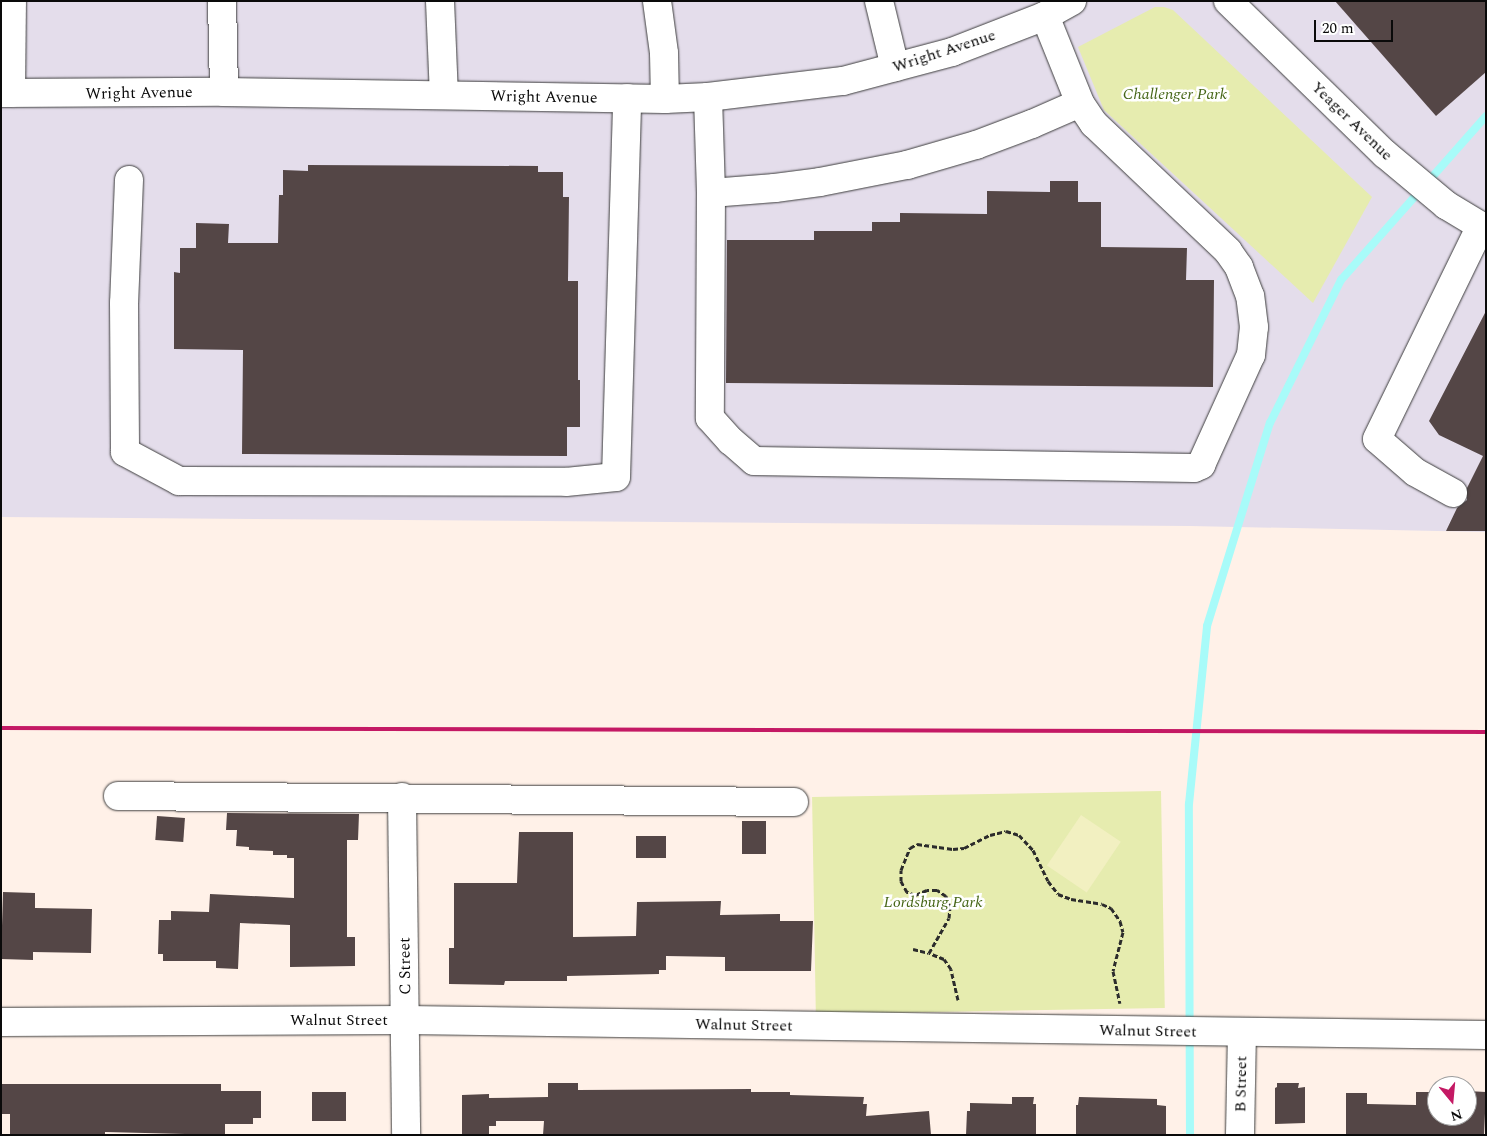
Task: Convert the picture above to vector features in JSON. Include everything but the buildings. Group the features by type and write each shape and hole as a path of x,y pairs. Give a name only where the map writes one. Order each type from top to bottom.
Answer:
{"street":[{"path":"6,93 12,1"},
{"path":"222,1 224,92"},
{"path":"440,1 444,95"},
{"path":"657,1 664,54 665,99"},
{"path":"879,1 895,67"},
{"name":"Wright Avenue","path":"6,93 224,92 665,99 708,96 843,81 952,52 1045,16 1072,1"},
{"name":"Yeager Avenue","path":"1228,1 1399,166 1446,205 1483,227"},
{"path":"708,96 711,192 710,418 730,441 754,462 1194,468 1202,465 1251,355 1254,326 1250,296 1239,267 1228,250 1094,124 1080,103 1045,16"},
{"path":"129,180 124,303 125,452 178,481 566,482 616,477 627,98"},
{"path":"711,192 775,188 820,182 907,164 976,145 1080,103"},
{"path":"1453,493 1415,472 1376,439 1483,227"},
{"path":"118,796 402,797 794,802"},
{"name":"C Street","path":"402,797 406,1135"},
{"name":"Walnut Street","path":"1,1022 406,1020 1486,1035"},
{"name":"B Street","path":"1240,1135 1242,1032"}],"path":[{"path":"930,953 949,918 950,907 946,896 937,890 927,890 915,895 907,892 901,881 901,870 910,848 917,844 953,849 964,848 990,835 1006,831 1019,835 1033,850 1048,881 1058,894 1071,899 1102,904 1112,908 1120,921 1123,932 1113,971 1122,1008"},
{"path":"913,949 944,959 950,969 958,1006"}],"shaded area":[{"path":"1,1 1486,1 1486,532 1190,526 1,517"},
{"path":"1081,815 1121,842 1087,892 1047,866"}],"green space":[{"name":"Challenger Park","path":"1155,7 1173,10 1372,197 1313,303 1104,110 1078,47"},
{"name":"Lordsburg Park","path":"1161,791 1165,1008 816,1014 812,797"}],"waterway":[{"path":"1190,1135 1189,804 1207,626 1270,423 1341,280 1486,116"}],"railway":[{"path":"1,728 1486,732"}]}
